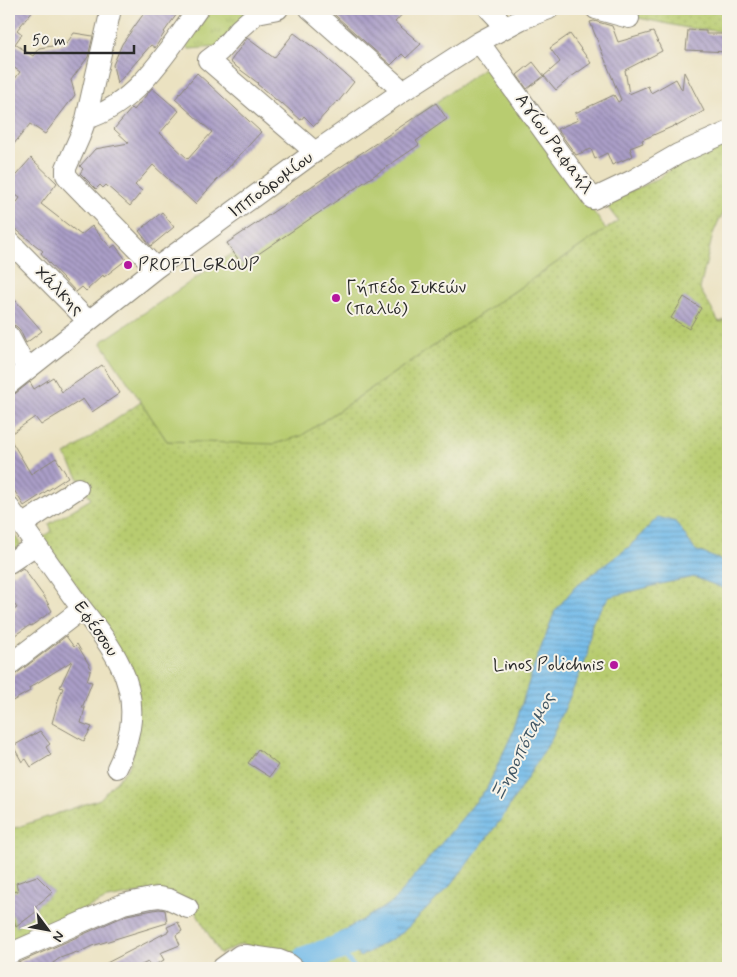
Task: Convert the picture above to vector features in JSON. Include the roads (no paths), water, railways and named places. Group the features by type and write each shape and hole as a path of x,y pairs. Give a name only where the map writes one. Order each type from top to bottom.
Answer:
{"street":[{"path":"111,9 86,119 67,164 66,172 71,181 156,268"},
{"path":"86,119 108,109 134,90 154,68 198,9"},
{"path":"278,9 257,13 239,29 220,51 208,60 316,152"},
{"path":"310,9 403,91"},
{"path":"489,9 506,27"},
{"name":"Ιπποδρομίου","path":"9,384 156,268 403,91 479,42 522,19 549,9"},
{"path":"596,9 629,18"},
{"name":"Αγίου Ραφαήλ","path":"479,42 593,199 633,180 678,154 728,132"},
{"name":"Χάλκης","path":"9,241 88,321"},
{"path":"9,336 27,370"},
{"path":"22,525 78,488"},
{"name":"Εφέσσου","path":"9,507 118,658 129,687 132,704 131,722 126,746 117,768"},
{"path":"9,563 36,545"},
{"path":"9,665 82,609"},
{"path":"9,954 123,904 159,897 169,898 188,908"},
{"path":"222,968 240,955 279,960 294,968"}],"water":[{"path":"658,517 676,522 695,550 728,563 728,590 694,577 609,597 592,622 587,657 552,738 502,818 451,885 402,933 360,957 338,934 393,902 487,788 512,734 534,666 555,611 575,587 629,547"}],"waterway":[{"name":"Ξηροπόταμος","path":"305,959 338,948 380,928"},
{"path":"338,948 355,968"}],"place":[{"name":"PROFILGROUP","path":"128,265"},
{"name":"Γήπεδο Συκεών (παλιό)","path":"336,298"},
{"name":"Linos Polichnis","path":"614,665"}]}
